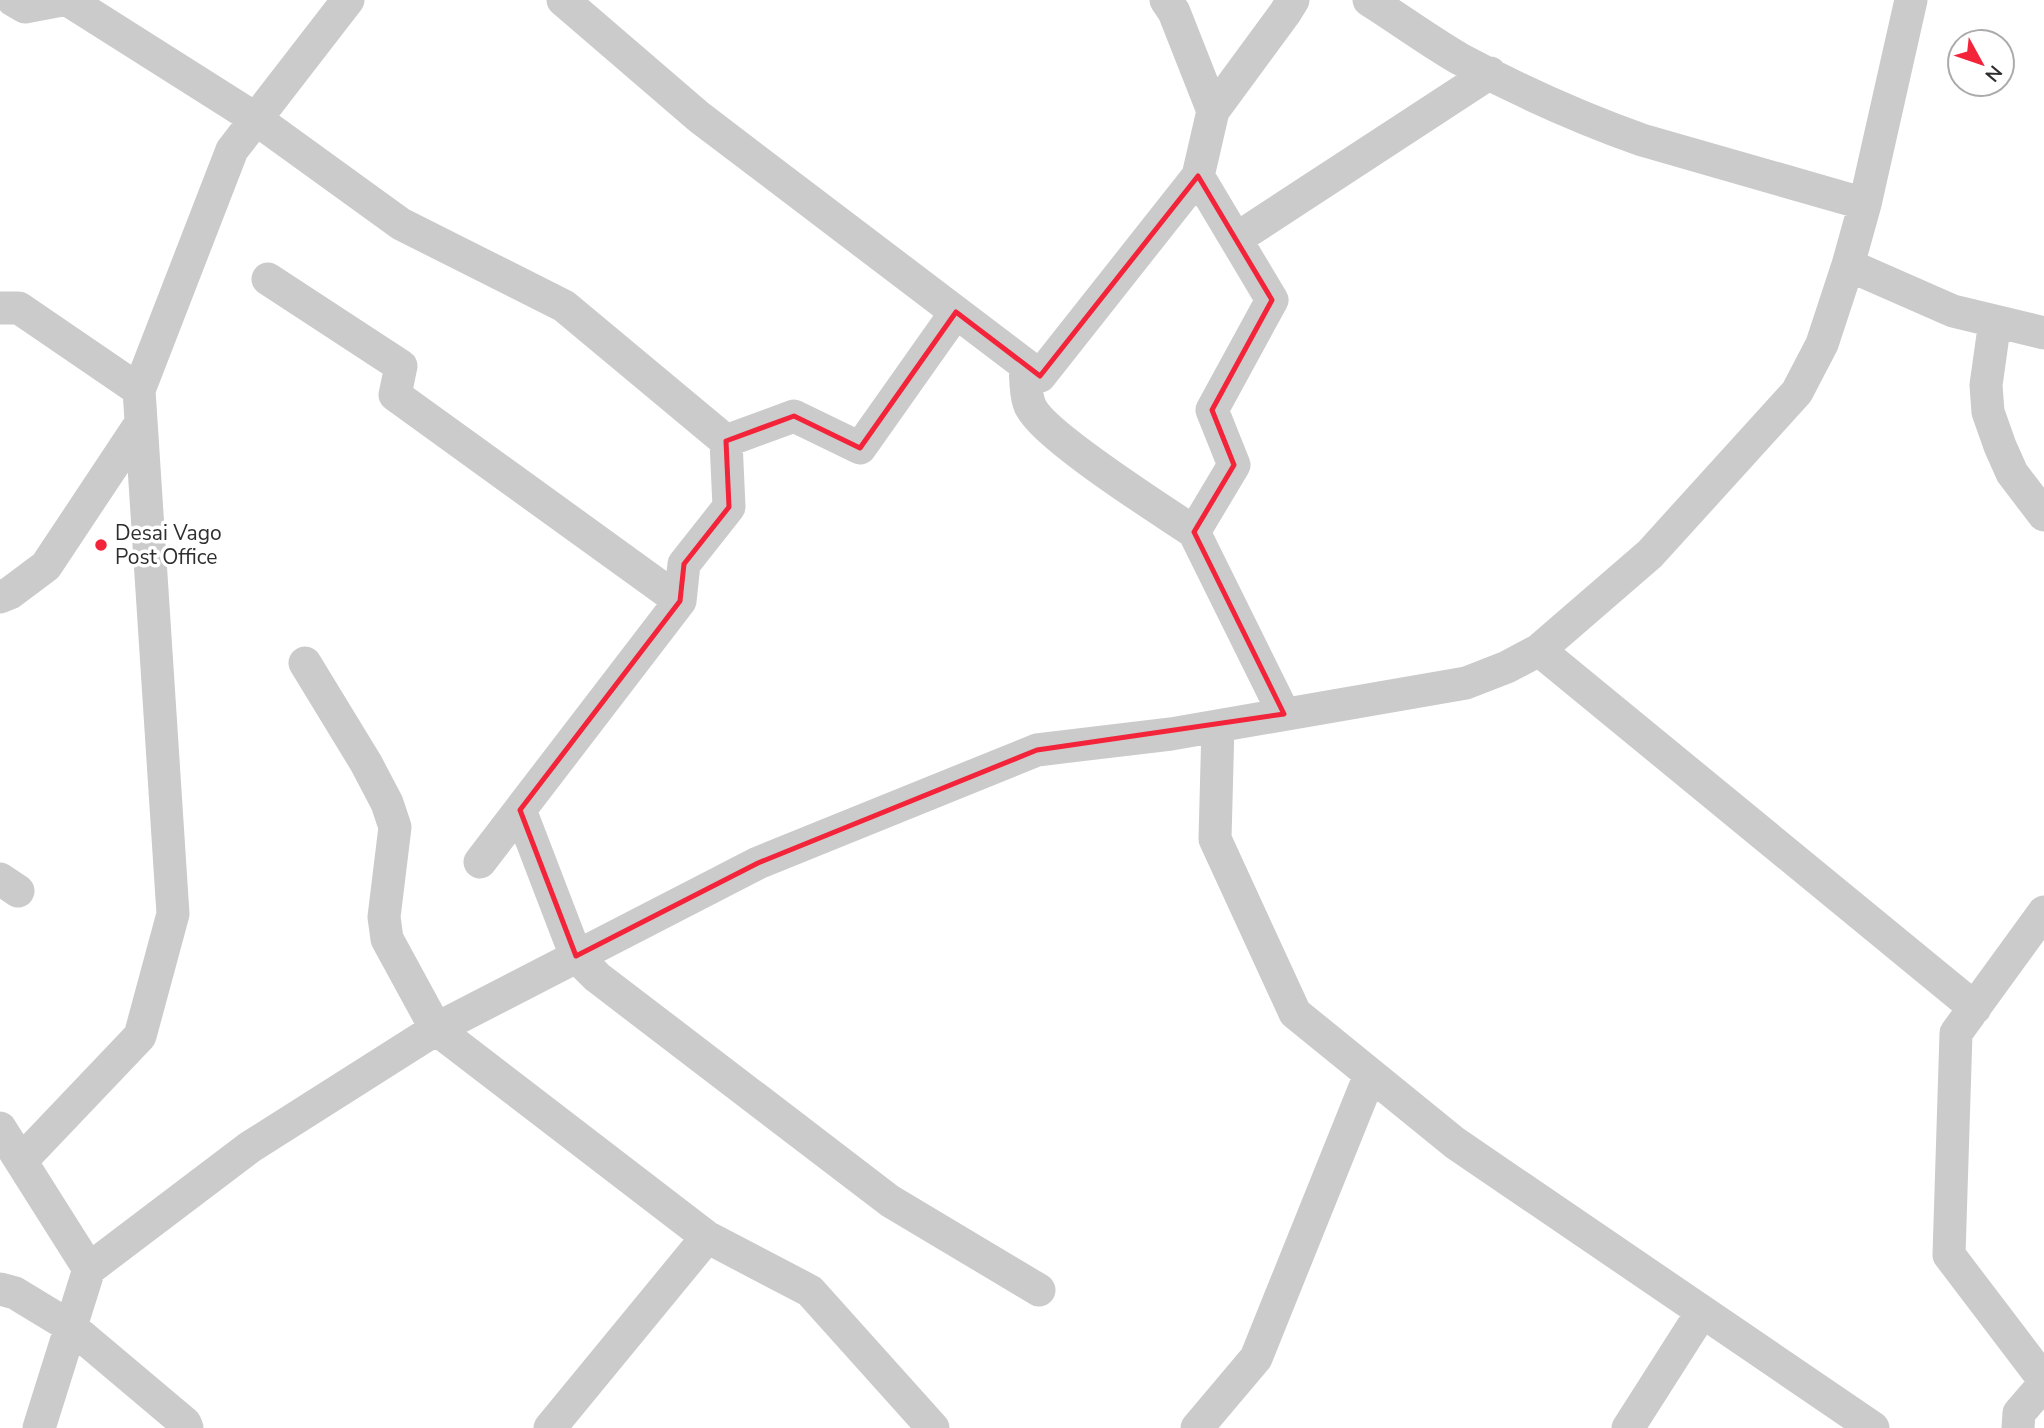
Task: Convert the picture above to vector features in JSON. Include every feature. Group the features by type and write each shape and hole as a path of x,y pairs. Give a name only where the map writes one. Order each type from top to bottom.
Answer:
{"street":[{"path":"13,0 24,7 62,0"},
{"path":"68,0 256,118 401,225 564,306 726,441 729,507 684,564 680,601 480,862"},
{"path":"21,1161 140,1036 173,914 139,390 232,150 348,0"},
{"path":"564,0 699,117 1040,376 1198,176 1213,111 1293,0"},
{"path":"1369,0 1459,58 1610,129 1865,204"},
{"path":"39,1428 89,1269 250,1147 436,1029 576,956 758,863 1037,750 1171,734 1465,683 1507,667 1539,650 1650,554 1797,392 1822,344 1848,265 1865,204 1911,0"},
{"path":"1174,4 1213,111"},
{"path":"1236,239 1490,74"},
{"path":"1194,532 1234,465 1212,410 1272,300 1198,176"},
{"path":"1848,265 1953,311 2044,333"},
{"path":"268,279 401,366 395,395 680,601"},
{"path":"0,308 19,308 139,390"},
{"path":"726,441 794,416 860,448 956,312"},
{"path":"1995,321 1986,385 1988,412 2012,473 2044,515"},
{"path":"1025,365 1029,404 1040,421 1064,442 1194,532 1283,713"},
{"path":"0,597 10,593 46,566 141,423"},
{"path":"1539,650 1975,1007"},
{"path":"305,663 387,803 395,827 384,917 387,939 436,1029 707,1237 810,1290 933,1428"},
{"path":"1218,726 1215,839 1295,1013 1455,1143 1873,1428"},
{"path":"520,810 576,956 597,977 890,1201 1040,1290"},
{"path":"2018,1428 2019,1413 2044,1382 1949,1255 1956,1033 2044,912"},
{"path":"1198,1428 1256,1358 1370,1074"},
{"path":"0,1128 89,1269"},
{"path":"550,1428 707,1237"},
{"path":"0,1289 15,1293 71,1327 186,1423 187,1428"},
{"path":"1628,1428 1702,1312"}],"highlighted area":[{"path":"1198,176 1272,300 1212,410 1234,465 1194,532 1284,714 1037,750 758,863 576,956 520,810 680,601 684,564 729,507 726,441 794,416 860,448 956,312 1040,376"}],"place":[{"name":"Desai Vago Post Office","path":"101,545"}]}
